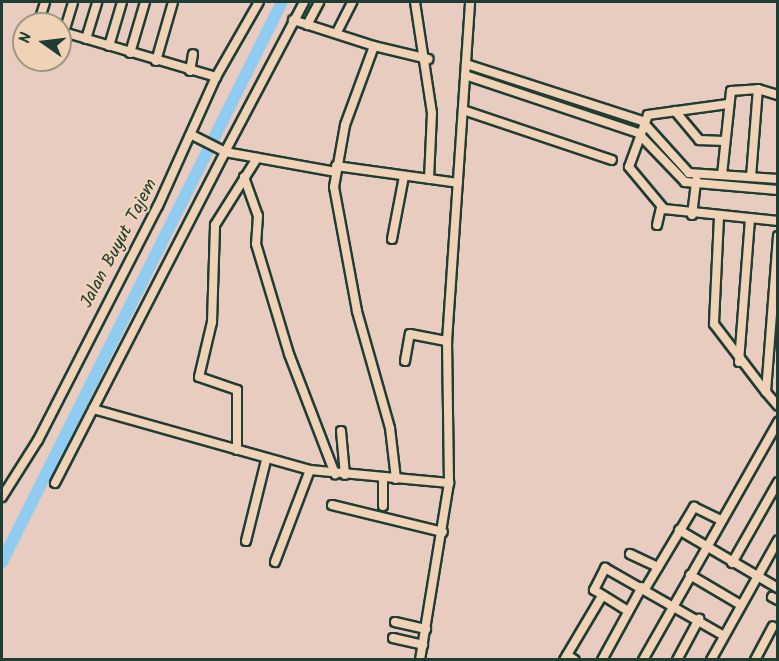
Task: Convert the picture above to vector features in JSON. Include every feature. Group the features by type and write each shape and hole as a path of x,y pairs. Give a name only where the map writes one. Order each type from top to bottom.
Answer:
{"street":[{"path":"86,39 97,2"},
{"path":"109,46 122,2"},
{"path":"130,52 145,2"},
{"path":"156,61 173,2"},
{"name":"Jalan Buyut Tajem","path":"2,497 38,440 194,136 216,77 259,2"},
{"path":"56,483 224,152 304,2"},
{"path":"307,25 319,2"},
{"path":"337,32 352,2"},
{"path":"415,2 428,59 429,179"},
{"path":"420,660 443,532 449,483 447,341 470,2"},
{"path":"294,20 337,32 374,46 428,59"},
{"path":"72,34 189,71 216,77"},
{"path":"374,46 336,169 335,206 390,428 396,479"},
{"path":"189,71 193,54"},
{"path":"466,64 636,119 683,169 697,174 777,179"},
{"path":"465,75 632,131 678,177 696,183 777,190"},
{"path":"506,89 508,78"},
{"path":"722,175 728,104 732,90 758,89 777,95"},
{"path":"751,177 758,89"},
{"path":"636,119 654,112 728,104"},
{"path":"463,110 612,160"},
{"path":"675,111 699,140 726,141"},
{"path":"636,119 632,131 629,167 661,207 692,215 777,221"},
{"path":"194,136 224,152 336,169 429,179 458,186"},
{"path":"237,450 237,390 199,377 212,322 215,225 257,158"},
{"path":"692,215 697,174"},
{"path":"393,239 404,176"},
{"path":"244,177 258,216 256,244 289,354 335,474"},
{"path":"657,225 661,207"},
{"path":"719,217 712,318 739,362 777,406"},
{"path":"739,362 750,219"},
{"path":"766,392 775,300 777,236"},
{"path":"405,361 410,334 447,341"},
{"path":"93,409 266,460 310,470 449,483"},
{"path":"643,660 777,422"},
{"path":"341,431 345,475"},
{"path":"246,541 266,460"},
{"path":"275,562 310,470"},
{"path":"383,478 383,506"},
{"path":"732,563 777,482"},
{"path":"332,505 443,532"},
{"path":"602,660 628,611 694,507 721,520"},
{"path":"679,530 705,549 777,588"},
{"path":"711,660 777,540"},
{"path":"630,554 658,567"},
{"path":"628,611 593,588 605,568 699,619 724,636"},
{"path":"690,575 741,605"},
{"path":"575,660 565,657 602,596"},
{"path":"676,660 699,619"},
{"path":"395,622 426,629"},
{"path":"755,660 773,626"},
{"path":"393,638 423,645"}],"waterway":[{"path":"2,562 282,2"}]}
